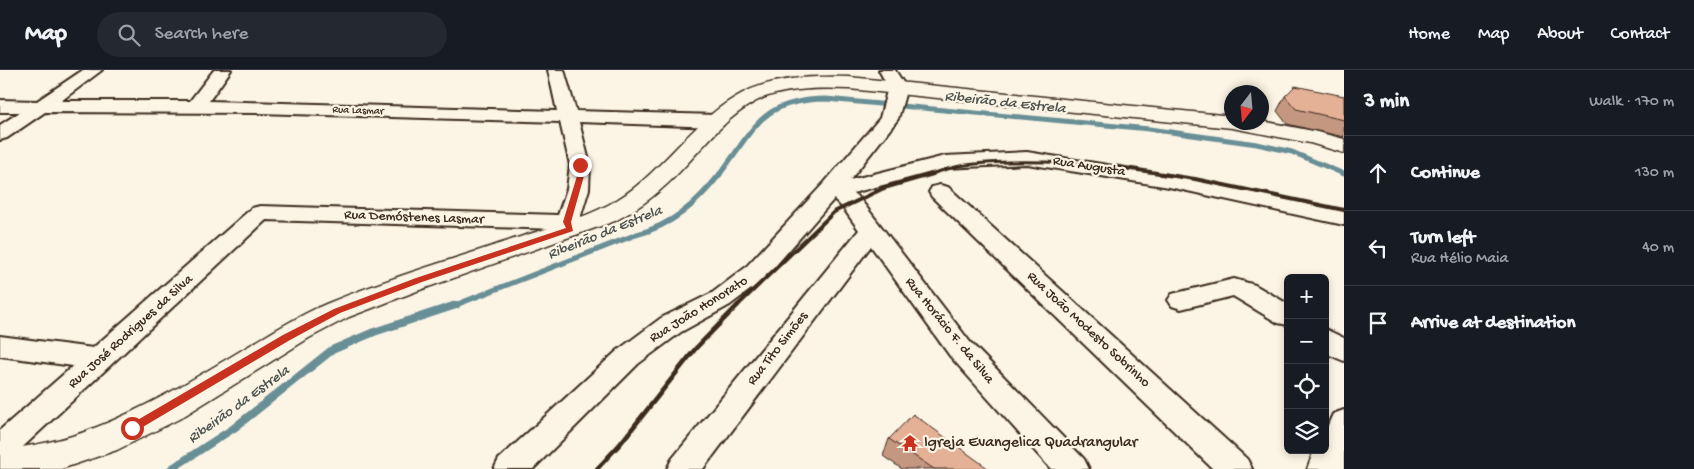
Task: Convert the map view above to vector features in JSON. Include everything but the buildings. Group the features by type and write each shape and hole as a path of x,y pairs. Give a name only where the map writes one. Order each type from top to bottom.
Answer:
{"street":[{"path":"0,134 94,70"},
{"path":"195,107 223,70"},
{"path":"556,70 569,118 581,176 569,225"},
{"path":"0,465 56,457 96,444 132,428 287,337 337,311 569,225 616,210 635,199 678,162 716,121 741,101 758,93 776,88 830,83 894,83 1224,121"},
{"name":"Rua João Honorato","path":"511,469 628,357 672,325 721,299 754,274 824,197 889,118 894,83"},
{"name":"Rua Lasmar","path":"0,106 195,107 716,121"},
{"path":"1269,129 1313,137 1344,146"},
{"name":"Rua Augusta","path":"824,197 846,188 945,162 1027,158 1169,181 1344,218"},
{"name":"Rua João Modesto Sobrinho","path":"940,192 1235,469"},
{"name":"Rua Horácio F. da Silva","path":"824,197 852,204 960,349 1061,465"},
{"name":"Rua Demóstenes Lasmar","path":"260,214 569,225"},
{"name":"Rua José Rodrigues da Silva","path":"0,449 260,214"},
{"name":"Rua Tito Simões","path":"684,469 871,230"},
{"path":"1181,300 1234,287 1246,291 1284,314"},
{"path":"1329,341 1344,350"},
{"path":"0,346 101,359"}],"waterway":[{"name":"Ribeirão da Estrela","path":"719,175 751,131 772,111 786,105 826,99 1149,129 1257,144 1292,152 1344,174"},
{"name":"Ribeirão da Estrela","path":"453,306 649,231 672,219 693,204 720,174"},
{"name":"Ribeirão da Estrela","path":"171,469 234,428 332,350 374,332 453,306"}],"railway":[{"path":"928,175 961,166 1017,162 1093,165 1169,175"},
{"path":"737,306 834,212 884,188 933,174"},
{"path":"1161,174 1195,179 1344,210"},
{"path":"597,469 620,444 696,348 737,306"}],"place":[{"name":"Igreja Evangelica Quadrangular","path":"910,443"}],"route":[{"path":"132,428 175,405 287,337 337,311 419,280 570,229 567,222 581,176 580,165"}]}
